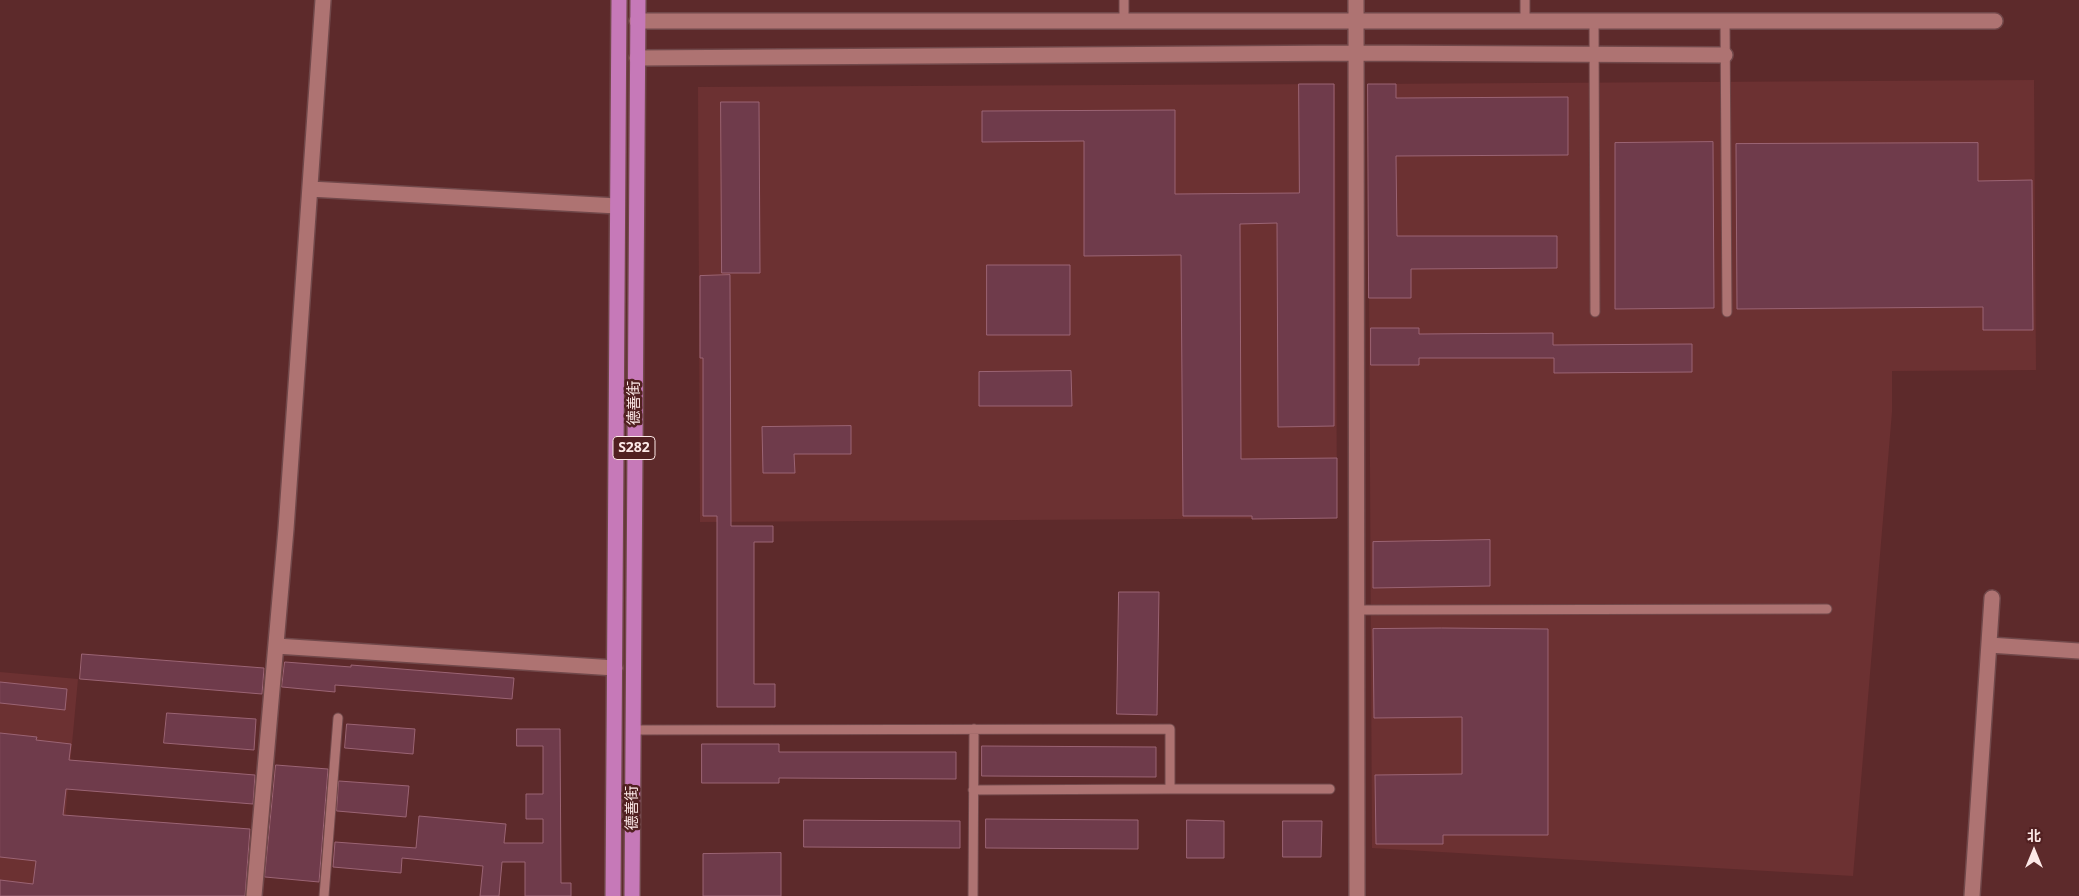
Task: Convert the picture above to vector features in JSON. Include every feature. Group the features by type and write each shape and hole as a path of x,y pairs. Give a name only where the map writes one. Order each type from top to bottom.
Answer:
{"main road":[{"name":"德善街","path":"614,896 619,0"},
{"name":"德善街","path":"632,896 638,0"}],"street":[{"path":"254,896 287,519 323,0"},
{"path":"1356,0 1357,896"},
{"path":"638,21 1995,21"},
{"path":"637,58 1356,53 1725,55"},
{"path":"310,189 617,206"},
{"path":"1972,896 1992,598"},
{"path":"1989,645 2079,651"},
{"path":"276,646 615,668"}],"lane":[{"path":"1124,0 1124,21"},
{"path":"1524,21 1525,0"},
{"path":"1594,21 1595,312"},
{"path":"1725,21 1727,312"},
{"path":"1357,610 1828,610"},
{"path":"324,896 338,718"},
{"path":"633,730 1170,729 1170,790"},
{"path":"973,896 974,730"},
{"path":"974,790 1330,789"}],"shaded area":[{"path":"2034,80 2036,370 1892,371 1892,412 1853,876 1372,848 1368,84"},
{"path":"1335,84 1337,518 700,522 698,87"},
{"path":"0,672 78,679 58,896 0,896"}],"building":[{"path":"1299,84 1334,84 1334,426 1278,427 1277,223 1240,224 1241,459 1337,458 1337,518 1252,519 1252,516 1183,516 1181,255 1084,256 1084,141 982,142 982,111 1175,110 1175,194 1299,193"},
{"path":"1368,84 1396,84 1396,98 1568,97 1568,155 1396,156 1397,236 1557,236 1557,268 1411,269 1411,298 1369,298"},
{"path":"721,102 759,102 760,273 722,273"},
{"path":"1713,142 1714,308 1615,309 1615,143"},
{"path":"1978,143 1978,181 2032,180 2033,330 1983,330 1983,307 1737,309 1736,144"},
{"path":"987,265 1070,265 1070,335 987,335"},
{"path":"730,275 731,526 773,526 773,542 754,542 754,684 775,684 775,707 717,707 717,516 703,516 703,358 700,358 700,276"},
{"path":"1371,328 1419,328 1419,334 1553,333 1553,345 1692,344 1692,372 1554,373 1554,358 1419,358 1419,365 1371,365"},
{"path":"1071,371 1072,406 979,406 979,372"},
{"path":"851,426 851,454 794,454 795,473 763,473 762,427"},
{"path":"1490,540 1490,586 1373,588 1373,542"},
{"path":"1119,592 1159,592 1157,715 1117,714"},
{"path":"1373,629 1548,629 1548,835 1443,835 1443,844 1376,844 1375,775 1462,774 1462,717 1374,718"},
{"path":"82,654 264,668 262,694 80,679"},
{"path":"285,662 351,667 351,665 514,678 512,699 335,685 335,692 282,687"},
{"path":"0,682 67,689 65,710 0,703"},
{"path":"167,713 256,719 254,750 164,743"},
{"path":"347,724 415,729 413,754 345,748"},
{"path":"517,729 560,729 561,883 571,883 571,896 525,896 525,862 502,862 499,896 480,896 483,866 402,858 401,873 333,867 335,842 416,848 419,816 506,824 504,843 543,843 543,819 526,819 526,794 543,794 543,746 517,746"},
{"path":"0,733 37,737 36,740 71,744 69,760 255,775 253,804 66,789 63,815 250,829 245,896 0,896 0,880 33,884 36,861 0,857"},
{"path":"702,744 779,744 779,752 956,752 956,779 779,778 779,783 702,783"},
{"path":"982,746 1156,747 1156,777 982,776"},
{"path":"276,765 328,769 319,882 265,877"},
{"path":"339,781 409,786 406,817 337,811"},
{"path":"986,819 1138,820 1138,849 986,848"},
{"path":"804,820 960,821 960,848 804,847"},
{"path":"1187,820 1224,821 1224,858 1187,858"},
{"path":"1283,821 1322,821 1321,857 1283,857"},
{"path":"781,853 781,896 703,896 703,854"}]}
